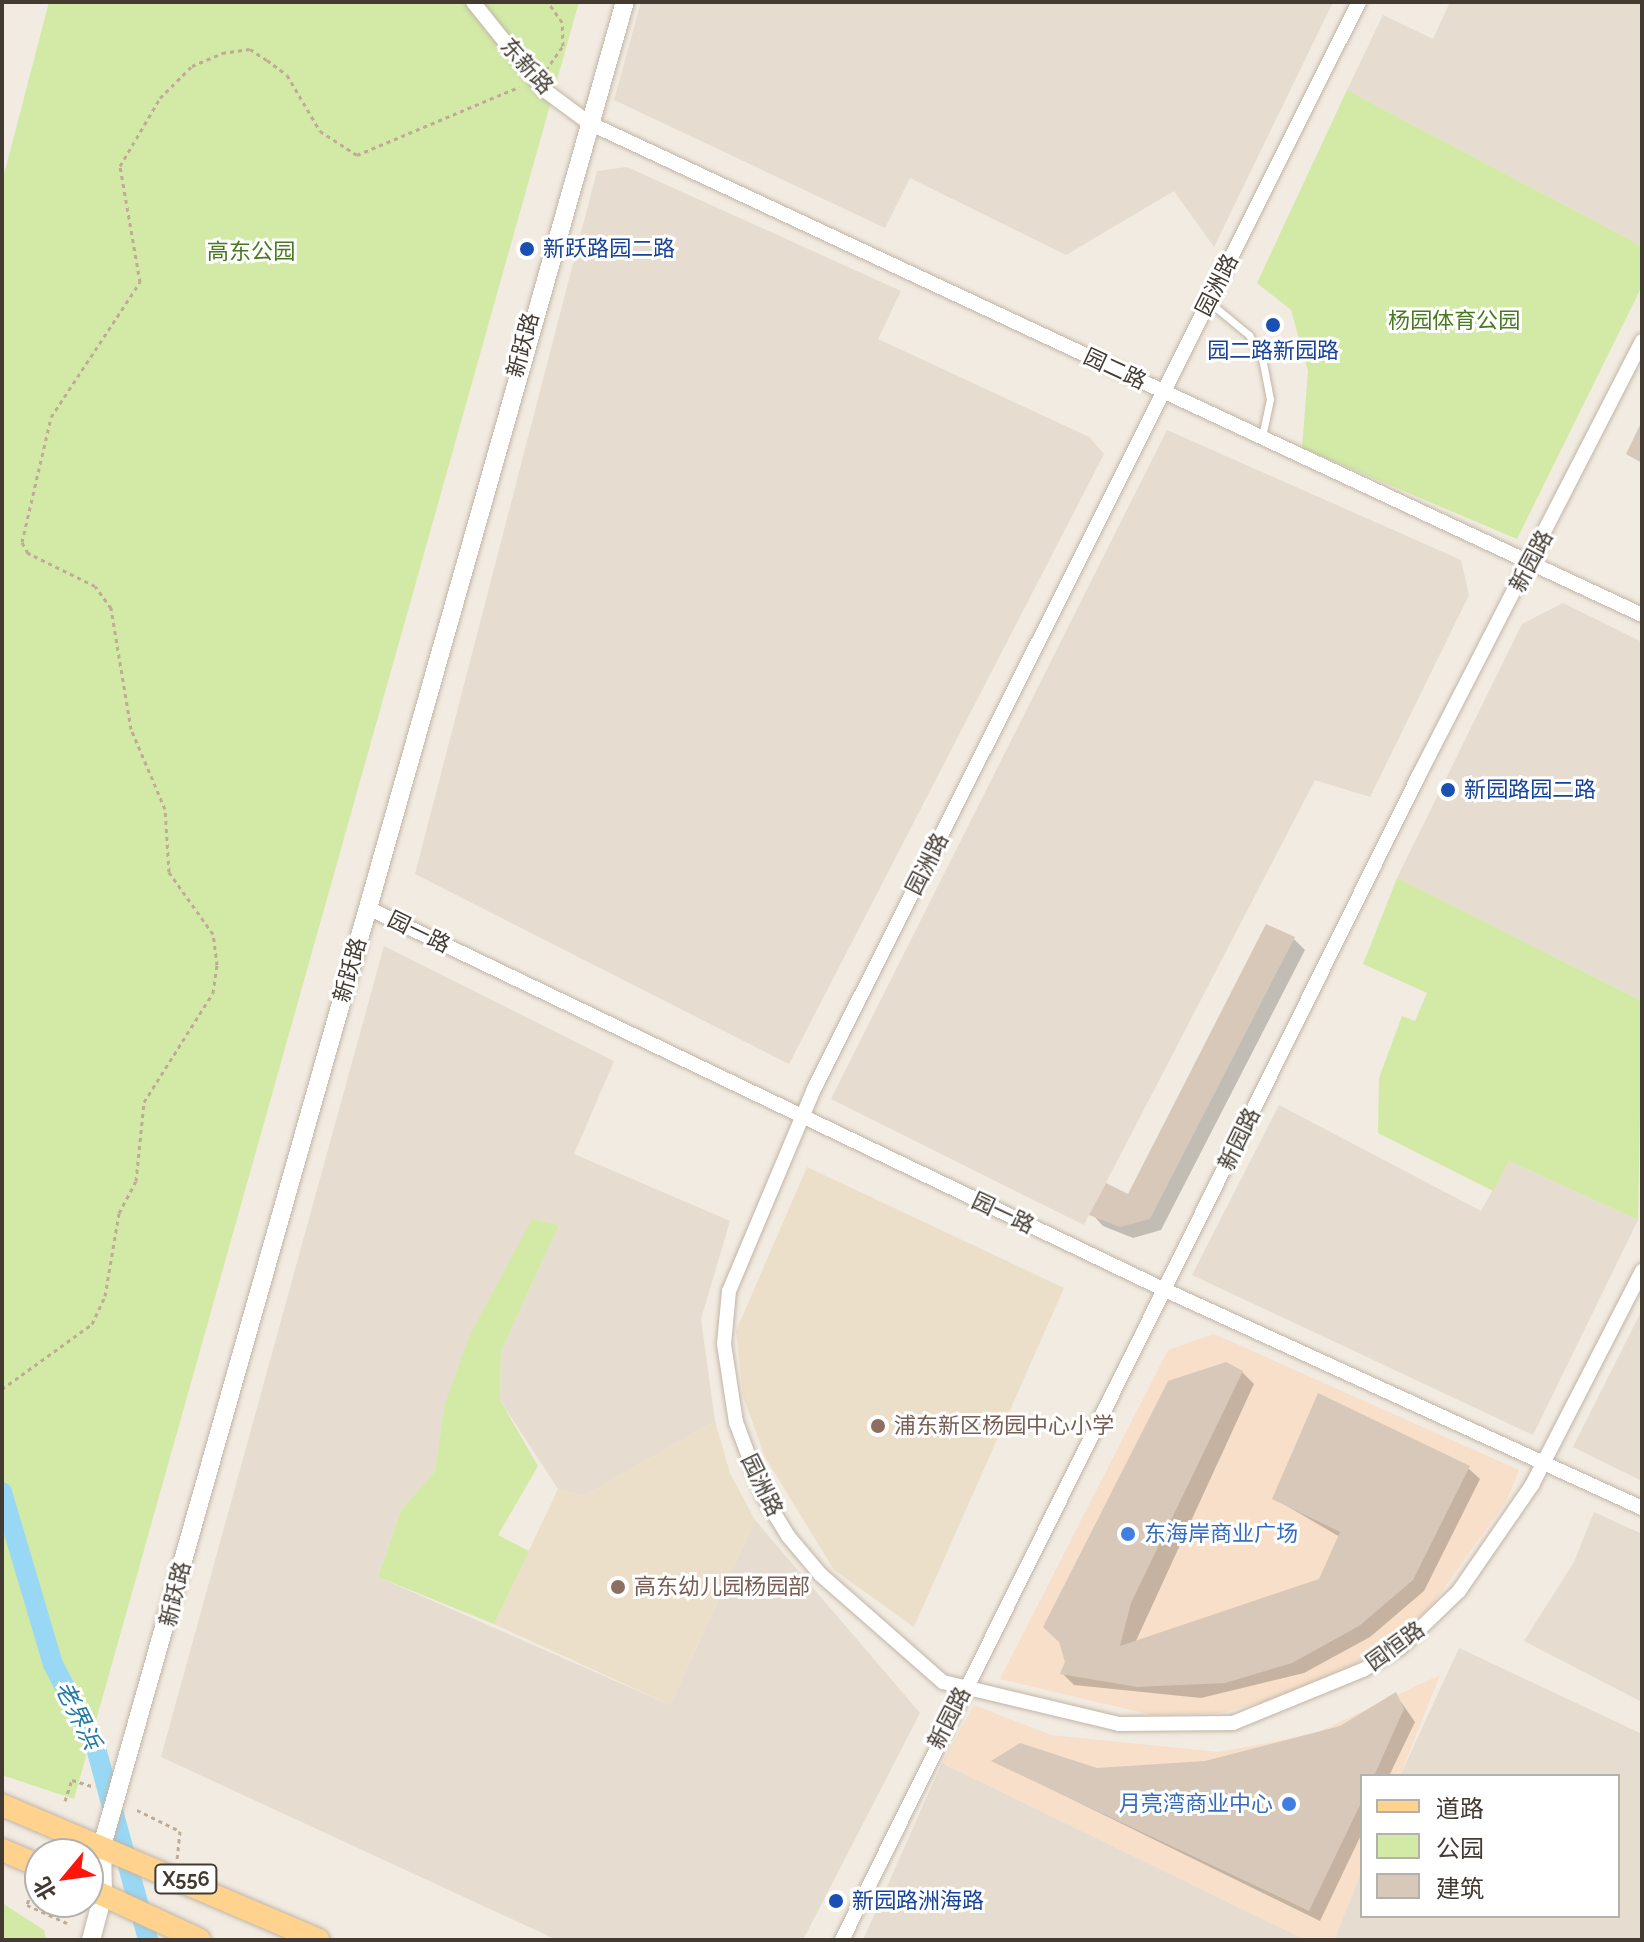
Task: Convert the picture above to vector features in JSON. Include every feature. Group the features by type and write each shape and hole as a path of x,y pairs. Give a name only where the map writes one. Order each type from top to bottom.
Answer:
{"main road":[{"name":"X556","path":"2,1805 82,1838"},
{"name":"X556","path":"104,1847 175,1875 318,1940"},
{"path":"2,1850 24,1859"},
{"name":"X556","path":"104,1896 200,1940"}],"street":[{"name":"东新路","path":"473,2 534,78 589,123"},
{"name":"新跃路","path":"104,1840 625,2"},
{"name":"园洲路","path":"964,1688 921,1666 821,1575 763,1495 736,1422 724,1344 729,1291 804,1118 1359,2"},
{"name":"园二路","path":"589,123 1642,615"},
{"name":"新园路","path":"842,1940 964,1688 1165,1290 1425,762 1532,563 1642,341"},
{"name":"园一路","path":"368,908 1165,1290 1642,1508"},
{"name":"园恒路","path":"964,1688 1119,1724 1206,1727 1261,1717 1328,1689 1429,1623 1489,1552 1544,1461 1642,1271"},
{"name":"新跃路","path":"91,1940 93,1918"}],"lane":[{"path":"1209,302 1249,335 1262,358 1270,399 1262,437"}],"path":[{"path":"2,1389 36,1371 92,1324 105,1296 119,1213 136,1181 144,1102 213,993 217,965 213,934 169,872 165,809 131,729 111,608 95,586 28,553 22,542 51,417 140,282 120,166 160,98 192,66 222,53 250,49 287,75 320,131 357,155 534,78 552,66 563,46 562,22 548,2"},
{"path":"65,1801 72,1780 95,1787"},
{"path":"137,1810 180,1831 175,1875"},
{"path":"56,1918 67,1923"}],"shaded area":[{"path":"641,2 1333,2 1214,247 1174,191 1066,255 910,178 885,228 614,100"},
{"path":"1450,2 1642,2 1642,246 1347,90 1383,15 1433,39"},
{"path":"627,167 901,291 878,339 1089,437 1104,454 789,1064 415,874 597,171"},
{"path":"1167,430 1461,560 1469,595 1370,797 1315,780 1084,1225 831,1099"},
{"path":"1563,603 1642,642 1642,1001 1397,878 1522,624"},
{"path":"384,946 614,1061 574,1154 730,1221 701,1319 715,1421 584,1496 558,1489 500,1400 501,1351 559,1225 532,1219 444,1407 435,1471 401,1510 378,1577 670,1705 755,1520 920,1713 803,1940 557,1940 161,1757"},
{"path":"1279,1105 1481,1211 1509,1161 1638,1220 1533,1435 1192,1275"},
{"name":"浦东新区杨园中心小学","path":"807,1167 1064,1288 914,1627 834,1570 765,1457 743,1396 736,1331"},
{"path":"1642,1310 1642,1481 1573,1447"},
{"path":"1214,1334 1519,1470 1507,1500 1429,1609 1353,1665 1282,1697 1221,1713 1152,1715 1000,1679 1168,1350"},
{"name":"高东幼儿园杨园部","path":"715,1421 730,1473 755,1520 670,1705 494,1624 558,1489 584,1496"},
{"path":"1594,1512 1642,1534 1642,1702 1524,1641 1574,1562"},
{"path":"1459,1648 1642,1734 1642,1940 1334,1940 1360,1875 1360,1918 1620,1918 1620,1774 1401,1774"},
{"path":"1440,1675 1401,1774 1360,1774 1360,1875 1334,1940 1306,1940 942,1763 974,1705 1051,1735 1219,1752 1314,1734"},
{"path":"942,1763 1306,1940 863,1940"}],"green space":[{"name":"高东公园","path":"49,2 579,2 74,1799 2,1775 2,182"},
{"name":"杨园体育公园","path":"1347,90 1642,246 1642,286 1517,539 1302,448 1308,371 1291,310 1257,283"},
{"path":"1397,878 1642,1001 1638,1220 1509,1161 1493,1191 1378,1133 1379,1078 1402,1016 1415,1021 1427,993 1363,964"},
{"path":"532,1219 559,1225 501,1351 500,1400 538,1466 498,1535 529,1551 494,1624 378,1577 401,1510 435,1471 444,1407 470,1335"},
{"path":"2,1903 44,1930 46,1940 2,1940"}],"building":[{"path":"1642,421 1642,463 1626,454"},
{"path":"1266,924 1295,937 1150,1219 1120,1227 1089,1215 1106,1183 1128,1194"},
{"name":"东海岸商业广场","path":"1226,1362 1243,1371 1131,1603 1120,1646 1319,1579 1340,1532 1272,1499 1318,1393 1470,1466 1413,1580 1359,1626 1292,1663 1225,1683 1137,1687 1060,1674 1065,1662 1059,1642 1043,1627 1168,1381"},
{"name":"月亮湾商业中心","path":"1396,1692 1404,1709 1375,1774 1360,1774 1360,1805 1309,1911 991,1761 1020,1743 1097,1768 1205,1761 1340,1726"}],"waterway":[{"name":"老界浜","path":"2,1492 53,1664 96,1748 148,1940"}],"place":[{"name":"新跃路园二路","path":"527,249"},
{"name":"园二路新园路","path":"1273,325"},
{"name":"新园路园二路","path":"1448,790"},
{"name":"浦东新区杨园中心小学","path":"878,1426"},
{"name":"东海岸商业广场","path":"1128,1534"},
{"name":"高东幼儿园杨园部","path":"618,1587"},
{"name":"月亮湾商业中心","path":"1289,1804"},
{"name":"新园路洲海路","path":"836,1901"}]}
